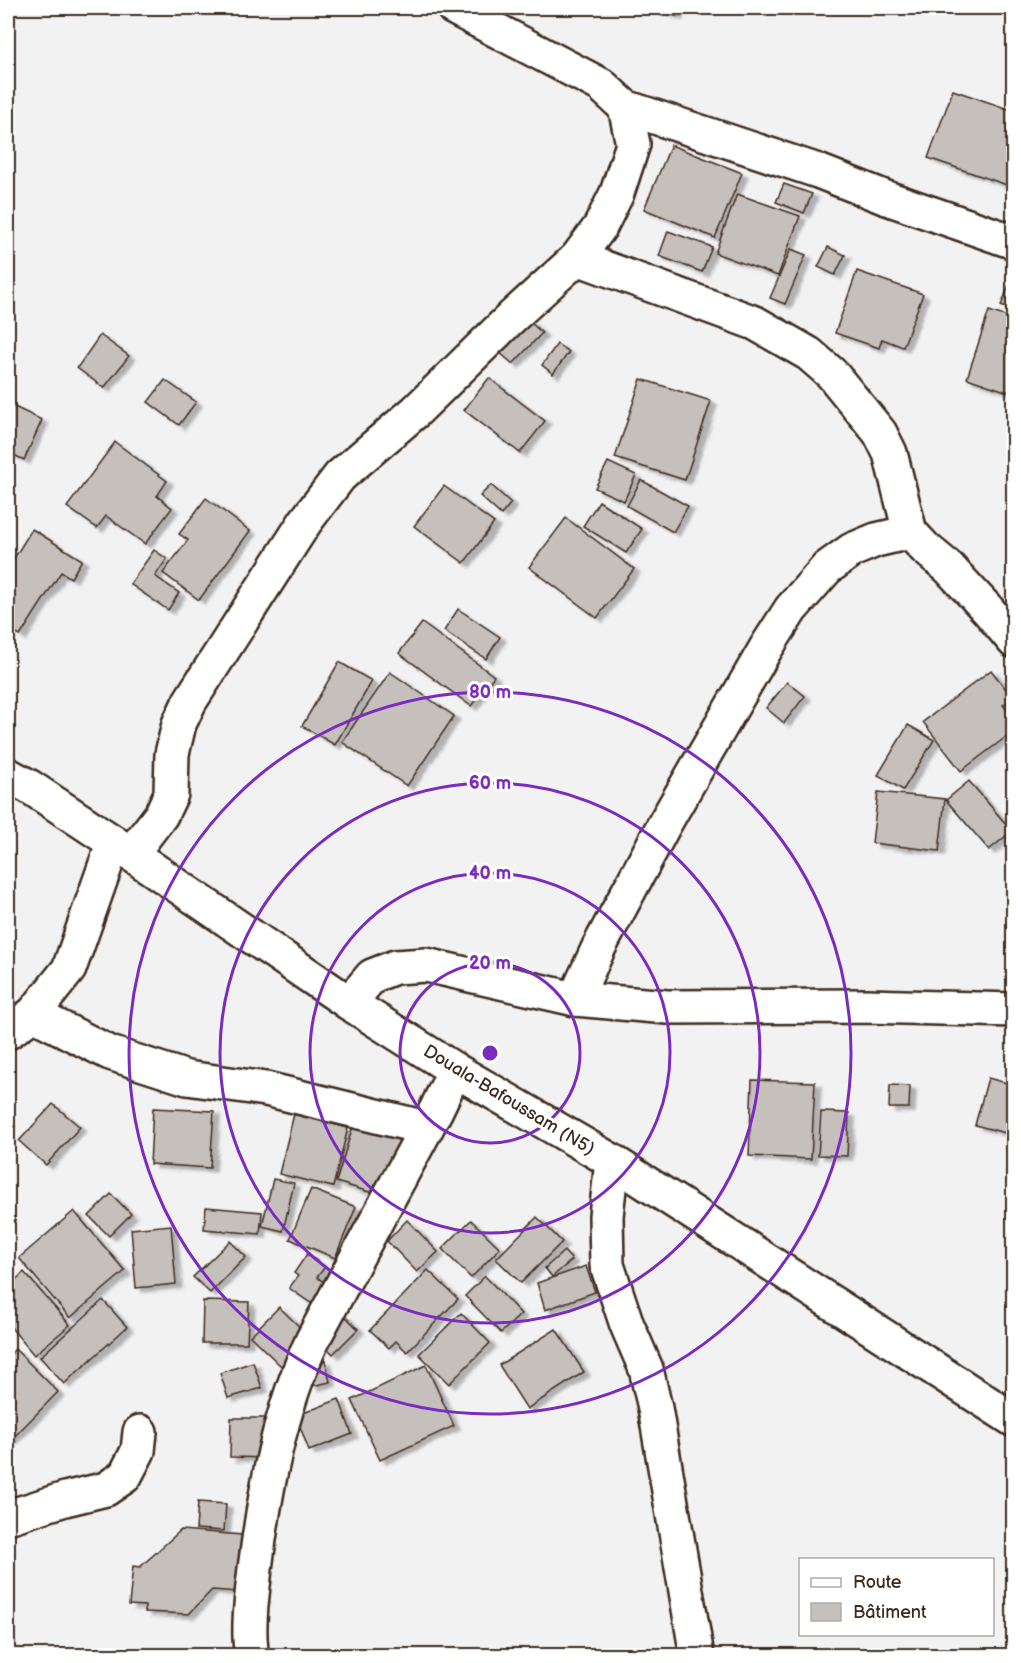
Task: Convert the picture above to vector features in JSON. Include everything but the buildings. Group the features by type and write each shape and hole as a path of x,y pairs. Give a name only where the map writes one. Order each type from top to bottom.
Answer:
{"main road":[{"path":"454,8 601,85 625,107 807,167 884,197 1014,242"},
{"path":"426,1128 266,1089 187,1078 20,1023 69,969 122,849 161,814 171,794 172,754 179,724 190,701 305,522 340,477 415,412 512,317 577,258 600,226 617,193 633,144 625,107"},
{"path":"577,258 755,323 810,354 832,374 880,433 890,453 910,532 949,568 1014,641"},
{"path":"575,999 599,947 665,823 791,609 827,568 852,550 876,540 910,532"},
{"name":"Douala-Bafoussam (N5)","path":"8,775 30,787 349,1003 455,1070 612,1161 1014,1420"},
{"path":"349,1003 372,976 395,967 426,965 575,999 667,1007 867,1006 1014,1010"},
{"path":"252,1656 252,1599 260,1531 268,1483 290,1394 313,1340 455,1070"},
{"path":"612,1161 606,1216 607,1265 627,1325 646,1369 698,1656"},
{"path":"8,1517 106,1489 125,1476 138,1451 140,1432"}]}
